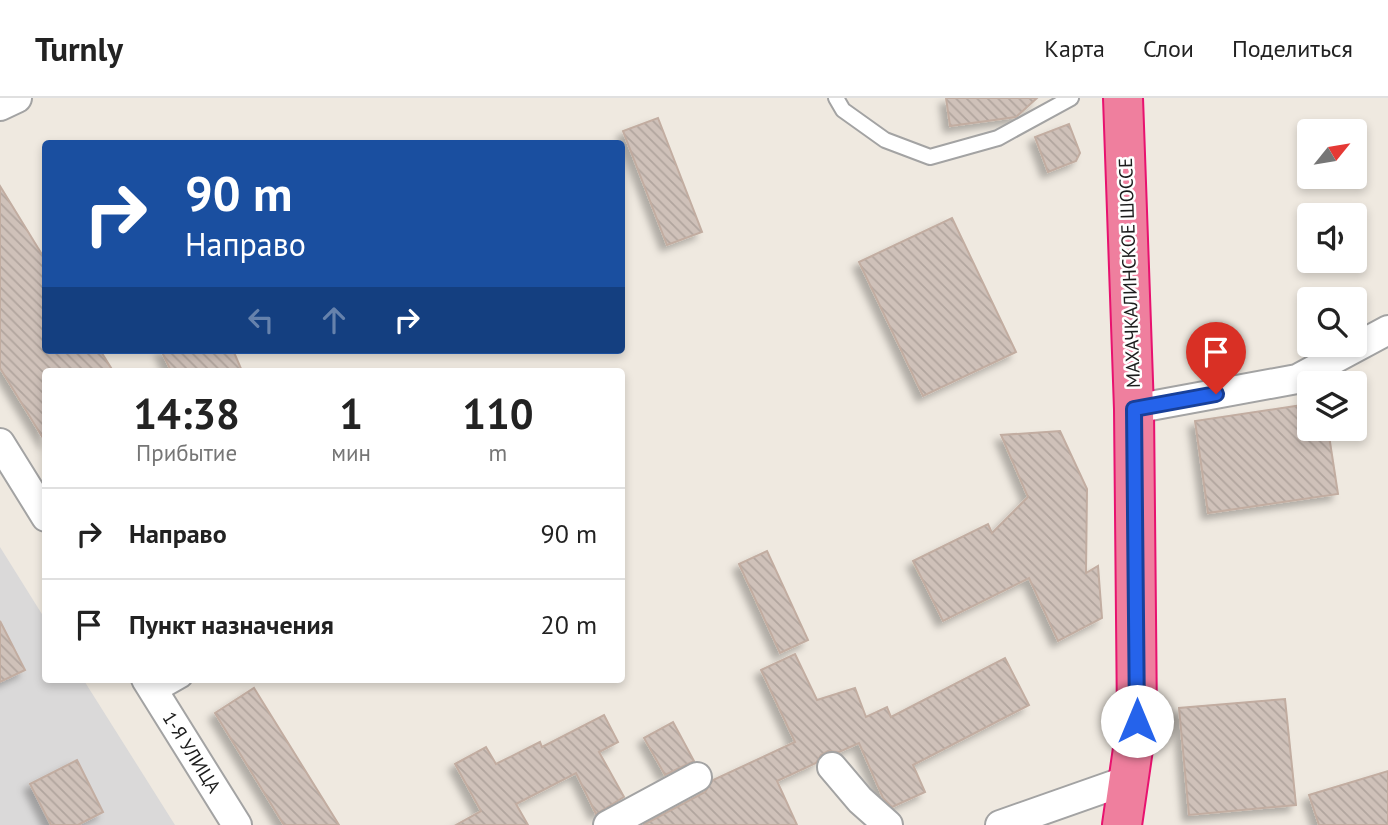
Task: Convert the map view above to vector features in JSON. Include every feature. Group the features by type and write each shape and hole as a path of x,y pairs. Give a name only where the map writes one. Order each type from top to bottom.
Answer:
{"highway":[{"name":"МАХАЧКАЛИНСКОЕ ШОССЕ","path":"1122,825 1137,721 1134,409 1123,98"}],"street":[{"path":"0,106 17,98"},
{"path":"1134,409 1297,379 1388,330"},
{"path":"1,447 42,511"},
{"name":"1-Я УЛИЦА","path":"151,687 237,825"},
{"path":"832,767 860,800 888,825"},
{"path":"608,825 697,777"},
{"path":"1000,825 1128,780"}],"lane":[{"path":"836,98 842,110 885,140 930,157 998,138 1071,98"}],"shaded area":[{"path":"0,547 42,614 42,683 86,683 175,825 0,825"}],"building":[{"path":"946,98 1037,98 1016,117 950,126"},
{"path":"658,118 702,232 667,245 623,131"},
{"path":"1069,124 1080,153 1076,161 1048,172 1035,137"},
{"path":"0,186 42,254 42,354 102,354 111,368 42,368 42,436 0,368"},
{"path":"952,218 1016,352 923,396 859,262"},
{"path":"163,354 235,354 241,368 170,368"},
{"path":"1297,406 1297,441 1330,441 1338,494 1208,513 1195,421"},
{"path":"1060,431 1087,489 1086,573 1098,566 1102,618 1058,641 1029,578 943,621 913,561 988,524 992,533 1028,497 1001,435"},
{"path":"767,551 808,640 780,653 739,564"},
{"path":"0,621 25,670 0,682"},
{"path":"795,654 817,700 855,688 866,717 887,707 891,717 1005,658 1029,705 913,765 925,792 892,807 883,798 859,743 839,752 828,751 821,755 816,763 777,781 797,825 643,825 705,792 713,780 795,742 761,670"},
{"path":"254,688 339,825 284,825 215,713"},
{"path":"1285,699 1296,805 1189,815 1179,708"},
{"path":"604,715 618,742 599,752 624,797 596,814 576,773 516,804 528,825 456,825 481,811 455,764 486,747 496,764 540,742 542,747"},
{"path":"673,722 694,761 665,775 644,738"},
{"path":"77,760 103,812 78,825 51,825 30,784"},
{"path":"1388,771 1388,825 1319,825 1309,795"}],"route":[{"path":"1137,721 1134,409 1216,394"}]}
